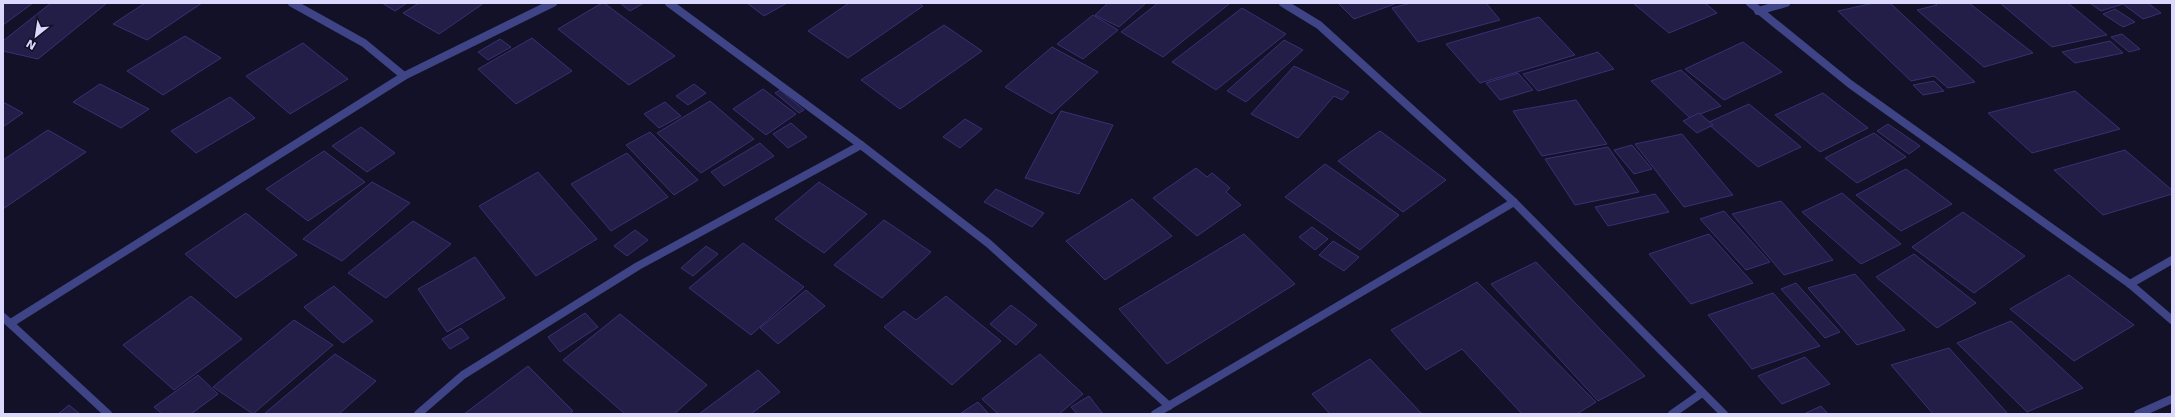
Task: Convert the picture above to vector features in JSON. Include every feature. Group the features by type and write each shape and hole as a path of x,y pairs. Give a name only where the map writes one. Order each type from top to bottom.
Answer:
{"street":[{"path":"292,3 364,42 404,76"},
{"path":"11,323 404,76 553,3"},
{"path":"669,3 861,145 988,243 1169,406"},
{"path":"1283,3 1319,25 1514,202 1724,414"},
{"path":"1750,3 1850,84 2130,284 2172,320"},
{"path":"1758,11 1786,3"},
{"path":"418,414 463,375 638,266 861,145"},
{"path":"1155,414 1514,202"},
{"path":"2130,284 2172,260"},
{"path":"3,317 108,414"},
{"path":"1672,414 1702,393"},
{"path":"2138,414 2172,399"}],"building":[{"path":"3,3 33,3 3,25"},
{"path":"51,3 107,3 38,59 3,51 3,41"},
{"path":"145,3 202,3 147,40 113,24"},
{"path":"382,3 407,3 395,11"},
{"path":"419,3 484,3 439,34 403,13"},
{"path":"602,3 675,56 629,85 558,29"},
{"path":"620,3 644,3 630,11"},
{"path":"747,3 787,3 764,16"},
{"path":"849,3 919,3 923,6 848,58 808,31"},
{"path":"1108,3 1146,3 1119,27 1095,15"},
{"path":"1158,3 1229,4 1163,57 1121,32"},
{"path":"1338,3 1397,3 1354,19"},
{"path":"1411,3 1486,3 1500,20 1418,42 1392,8"},
{"path":"1633,3 1705,3 1717,13 1669,33"},
{"path":"1874,3 1890,3 1975,82 1948,88 1934,76 1911,81 1838,11"},
{"path":"1934,3 1969,3 2033,53 1984,67 1917,10 1937,5"},
{"path":"2000,3 2068,3 2107,35 2052,47"},
{"path":"2090,3 2148,3 2161,13 2143,19 2123,4 2101,11"},
{"path":"1242,8 1286,34 1216,90 1172,62"},
{"path":"2115,9 2135,22 2123,27 2103,14"},
{"path":"1093,15 1118,30 1083,59 1057,44"},
{"path":"1539,17 1575,55 1480,83 1446,44"},
{"path":"944,25 982,51 900,109 861,80"},
{"path":"2122,34 2140,49 2129,52 2111,37"},
{"path":"185,36 221,58 163,95 127,71"},
{"path":"532,38 572,71 516,104 478,69"},
{"path":"500,39 511,47 488,60 478,52"},
{"path":"1284,40 1303,50 1246,102 1227,91"},
{"path":"2110,41 2123,53 2075,63 2062,52"},
{"path":"1743,42 1782,72 1724,100 1685,69"},
{"path":"303,43 348,79 290,114 246,76"},
{"path":"1052,47 1098,72 1052,114 1005,87"},
{"path":"1598,52 1614,69 1538,91 1523,74"},
{"path":"1294,66 1349,92 1342,100 1334,96 1298,138 1251,114"},
{"path":"1681,70 1721,106 1690,118 1651,81"},
{"path":"1518,73 1533,90 1500,100 1486,83"},
{"path":"1934,81 1944,91 1923,95 1913,85"},
{"path":"100,84 149,109 121,128 73,102"},
{"path":"694,84 706,93 688,105 676,96"},
{"path":"763,89 796,114 766,135 733,109"},
{"path":"780,90 804,110 799,113 775,93"},
{"path":"2075,91 2120,129 2032,153 1988,113"},
{"path":"1823,93 1868,128 1820,152 1775,115"},
{"path":"230,97 255,118 196,153 171,131"},
{"path":"1576,100 1607,144 1542,156 1513,111"},
{"path":"710,101 754,139 701,173 657,133"},
{"path":"665,102 681,116 659,128 644,114"},
{"path":"5,103 23,113 3,127 3,104"},
{"path":"1749,104 1801,147 1758,167 1707,123"},
{"path":"1061,111 1113,125 1079,194 1025,178"},
{"path":"1699,113 1713,125 1697,133 1683,121"},
{"path":"965,119 982,129 960,148 943,137"},
{"path":"791,123 807,137 788,148 773,134"},
{"path":"1888,124 1920,146 1909,154 1877,131"},
{"path":"361,127 395,153 367,172 332,146"},
{"path":"48,130 86,152 3,209 3,160"},
{"path":"1380,131 1446,180 1403,212 1338,161"},
{"path":"650,132 698,180 674,195 626,145"},
{"path":"1874,133 1906,157 1857,183 1825,158"},
{"path":"1682,134 1733,195 1684,207 1635,144"},
{"path":"760,143 774,156 724,186 711,172"},
{"path":"1632,145 1652,169 1634,174 1614,150"},
{"path":"1608,147 1639,192 1575,205 1545,159"},
{"path":"2125,150 2172,190 2172,194 2103,215 2054,170"},
{"path":"324,151 365,182 308,221 266,189"},
{"path":"627,153 668,197 611,231 571,184"},
{"path":"1325,164 1399,215 1360,250 1285,197"},
{"path":"1196,168 1207,177 1212,173 1230,188 1226,192 1241,205 1197,236 1153,198"},
{"path":"1906,169 1952,204 1901,231 1856,195"},
{"path":"538,172 597,239 536,276 479,206"},
{"path":"372,182 410,203 342,261 303,239"},
{"path":"819,182 867,214 824,253 775,219"},
{"path":"996,189 1044,213 1032,227 984,202"},
{"path":"1842,193 1901,244 1861,264 1802,212"},
{"path":"1655,194 1669,212 1608,226 1595,207"},
{"path":"1132,199 1172,236 1105,280 1066,241"},
{"path":"1781,201 1833,260 1784,275 1732,214"},
{"path":"1724,211 1770,262 1746,270 1700,219"},
{"path":"1963,212 2025,256 1974,293 1912,247"},
{"path":"246,213 297,255 236,298 185,254"},
{"path":"884,220 931,252 882,298 834,265"},
{"path":"413,221 451,244 386,298 348,273"},
{"path":"1312,227 1328,239 1315,250 1299,237"},
{"path":"635,230 648,240 627,256 614,246"},
{"path":"1244,234 1295,284 1167,364 1119,309"},
{"path":"1709,234 1753,283 1691,304 1649,254"},
{"path":"1333,241 1359,257 1344,271 1319,255"},
{"path":"743,243 804,287 751,335 689,288"},
{"path":"706,246 718,254 693,276 681,268"},
{"path":"1914,254 1976,303 1937,328 1876,277"},
{"path":"475,257 505,298 447,332 418,289"},
{"path":"1536,262 1645,376 1598,401 1491,284"},
{"path":"1855,274 1905,330 1857,345 1808,288"},
{"path":"2069,275 2134,325 2074,361 2010,309"},
{"path":"1477,282 1596,402 1577,414 1522,414 1462,349 1426,370 1391,330"},
{"path":"1796,283 1840,332 1825,338 1781,289"},
{"path":"334,286 373,321 343,343 304,307"},
{"path":"806,290 825,306 778,344 760,328"},
{"path":"1773,293 1820,346 1752,369 1708,315"},
{"path":"191,296 242,339 174,390 123,345"},
{"path":"946,296 1001,341 952,385 884,327 904,311 916,320"},
{"path":"1011,305 1037,325 1016,345 990,324"},
{"path":"585,313 598,327 560,352 548,337"},
{"path":"620,314 707,385 674,414 625,414 563,360"},
{"path":"294,320 333,345 253,414 213,387"},
{"path":"2011,321 2083,388 2027,412 1957,343"},
{"path":"461,328 469,338 450,349 442,339"},
{"path":"1949,348 2008,414 1933,414 1891,365"},
{"path":"335,354 376,381 339,414 264,414"},
{"path":"1040,354 1083,394 1059,414 998,414 982,399"},
{"path":"1805,357 1830,384 1782,404 1758,376"},
{"path":"1370,359 1422,414 1330,414 1312,394"},
{"path":"528,366 573,411 569,414 464,414"},
{"path":"758,370 780,392 751,414 699,414"},
{"path":"198,375 218,394 191,414 162,414 154,407"},
{"path":"1089,396 1103,414 1077,414 1071,407"},
{"path":"978,402 989,414 961,413"},
{"path":"69,405 80,414 58,414"},
{"path":"1821,406 1828,414 1804,414"}]}
